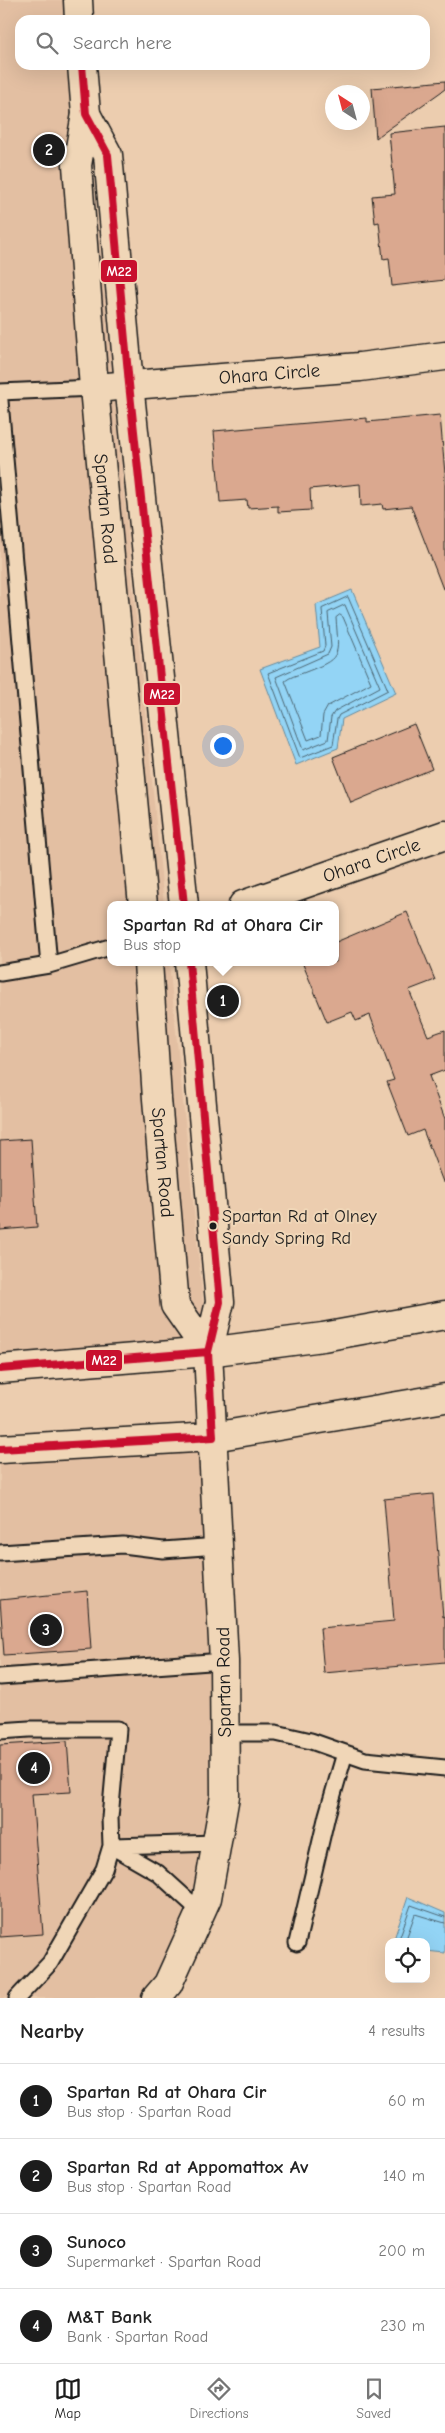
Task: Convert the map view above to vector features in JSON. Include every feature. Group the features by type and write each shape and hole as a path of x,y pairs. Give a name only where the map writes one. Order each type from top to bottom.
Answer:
{"street":[{"path":"78,0 79,15"},
{"name":"Spartan Road","path":"82,70 86,114 77,165 94,388 143,901"},
{"name":"Spartan Road","path":"86,114 108,155 129,384 184,901"},
{"name":"Ohara Circle","path":"94,388 360,367 445,356"},
{"name":"Ohara Circle","path":"255,901 445,837"},
{"name":"Spartan Road","path":"148,966 157,1099 175,1305 208,1352"},
{"name":"Spartan Road","path":"156,1998 168,1984 207,1898 225,1796 224,1661 208,1352 220,1302 189,966"},
{"path":"0,1369 208,1352 323,1337 445,1315"},
{"path":"0,1449 213,1436 445,1398"}],"lane":[{"path":"0,392 94,388"},
{"path":"0,401 49,965"},
{"path":"0,973 49,965 107,948"},
{"path":"0,1553 123,1545 163,1550 218,1546"},
{"path":"0,1677 224,1661"},
{"path":"0,1732 29,1729 118,1730 110,1818 111,1846 104,1869 50,1963 17,1998"},
{"path":"225,1732 276,1733 311,1741 365,1760 445,1768"},
{"path":"297,1943 327,1815 345,1752"},
{"path":"111,1846 217,1843"},
{"path":"111,1846 158,1873 201,1912"}],"shaded area":[{"path":"0,0 78,0 79,15 15,15 15,70 82,70 164,901 107,901 107,966 169,966 208,1352 0,1369"},
{"path":"213,1437 224,1661 207,1898 156,1998 0,1998 0,1449"}],"water":[{"path":"352,590 396,693 342,719 338,748 296,765 260,669 320,647 316,605"},
{"path":"408,1897 445,1913 445,1953 430,1951 430,1938 394,1938"}],"building":[{"path":"445,81 445,89 376,138 372,88"},
{"path":"445,127 445,280 392,286 389,258 383,259 379,222 375,223 372,196 395,194 389,133"},
{"path":"440,415 445,474 445,589 443,589 411,506 383,509 382,504 361,506 360,484 310,489 311,510 278,512 278,506 248,508 247,500 220,502 214,431 367,418 367,422"},
{"path":"414,724 432,769 351,803 333,757"},
{"path":"407,912 435,980 409,990 428,1036 445,1030 445,1070 429,1076 445,1119 445,1182 443,1182 423,1130 408,1136 387,1082 394,1080 370,1015 356,1021 352,1012 327,1022 304,966 339,966 339,941"},
{"path":"31,1139 37,1227 0,1230 0,1141"},
{"path":"433,1494 443,1617 445,1616 445,1662 324,1673 320,1628 394,1621 384,1499"},
{"path":"87,1591 91,1649 4,1655 0,1600"},
{"path":"67,1741 71,1792 32,1794 43,1934 0,1937 0,1745"}],"transit line":[{"name":"M22","path":"82,70 86,114 108,155 129,384 184,901"},
{"name":"M22","path":"0,1449 213,1437 208,1352 220,1302 189,966"},
{"name":"M22","path":"0,1369 208,1352"}],"place":[{"name":"Spartan Rd at Appomattox Av","path":"49,150"},
{"name":"Spartan Rd at Ohara Cir","path":"223,1001"},
{"name":"Spartan Rd at Olney Sandy Spring Rd","path":"213,1226"},
{"name":"Sunoco","path":"46,1630"},
{"name":"M&T Bank","path":"34,1768"}]}
